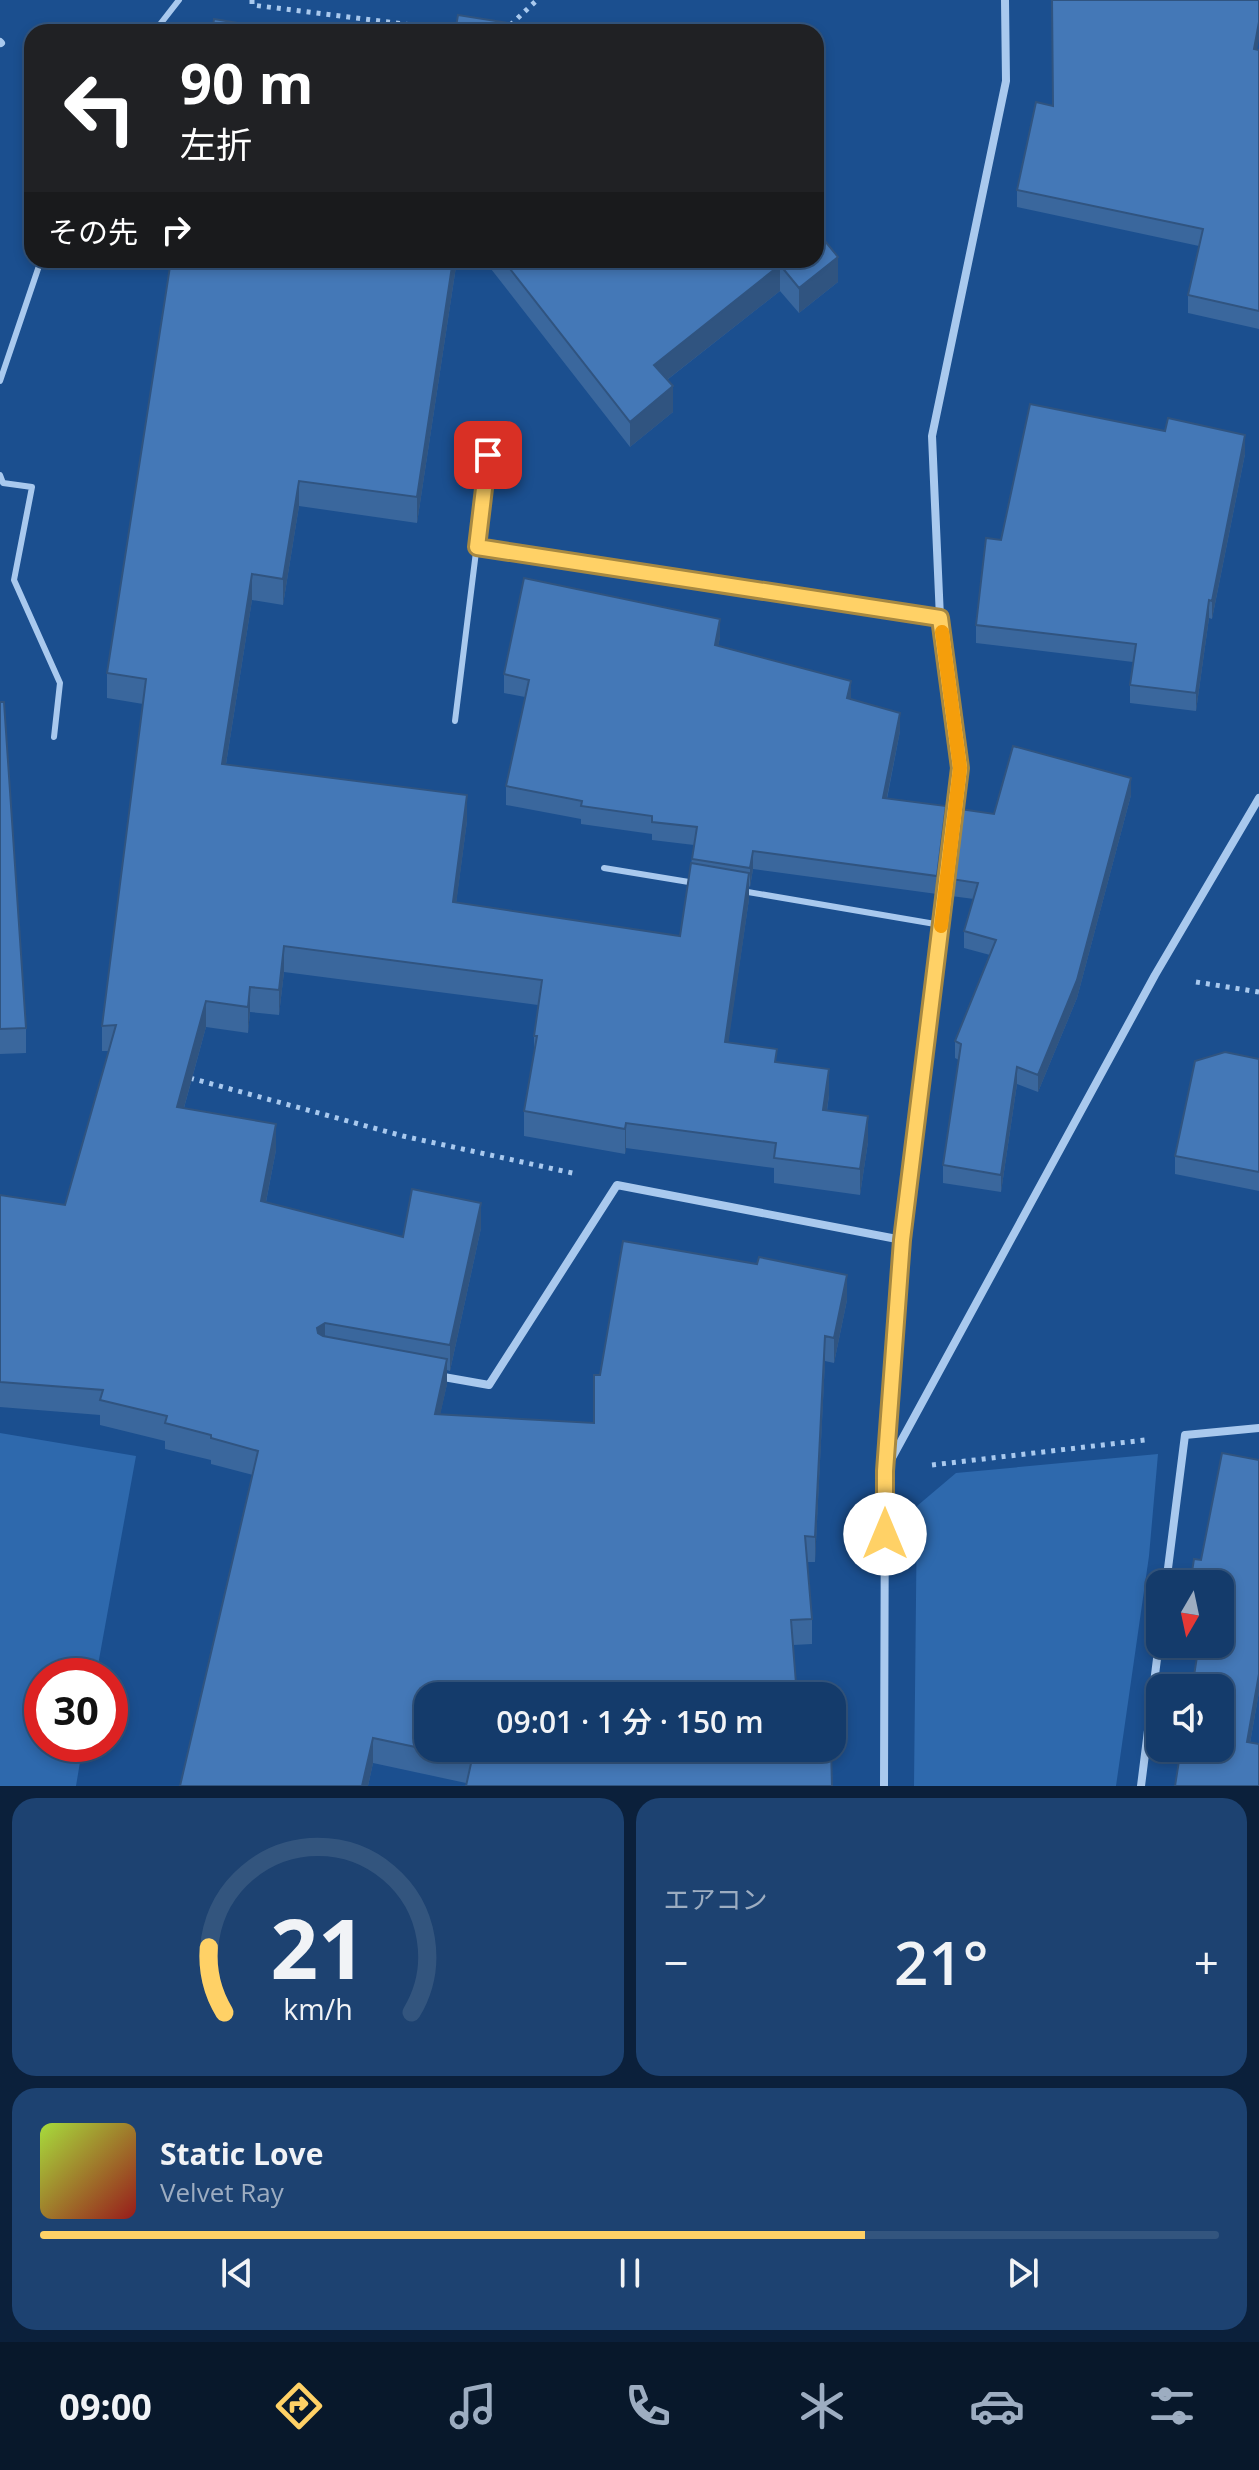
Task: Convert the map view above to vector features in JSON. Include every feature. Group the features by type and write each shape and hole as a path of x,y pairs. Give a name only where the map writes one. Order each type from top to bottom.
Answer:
{"street":[{"path":"884,1786 885,1471 902,1240 960,768 940,618 932,436 1006,81 1005,0"},
{"path":"477,547 940,618"},
{"path":"885,1471 1155,975 1259,798"},
{"path":"429,1374 489,1385 617,1185 902,1240"},
{"path":"1168,1570 1185,1435 1259,1428"},
{"path":"1141,1786 1157,1658"}],"lane":[{"path":"160,24 179,0"},
{"path":"0,381 38,268"},
{"path":"455,721 488,455"},
{"path":"0,475 3,483 32,487 14,580 60,683 54,737"},
{"path":"604,868 711,886"},
{"path":"726,889 941,925"}],"path":[{"path":"252,0 252,5 404,24"},
{"path":"512,24 537,0"},
{"path":"1155,975 1259,992"},
{"path":"190,1078 403,1136 545,1166 617,1185"},
{"path":"885,1471 1185,1435"}],"shaded area":[{"path":"0,1433 136,1456 99,1658 24,1658 24,1762 80,1762 76,1786 0,1786"},
{"path":"1158,1454 1149,1556 1116,1786 914,1786 917,1506 956,1473"}],"building":[{"path":"1052,0 1259,0 1254,49 1259,50 1259,311 1188,295 1203,229 1017,190 1036,102 1053,106"},
{"path":"458,15 515,24 456,24"},
{"path":"214,19 244,24 213,24"},
{"path":"824,240 838,257 799,288 782,268 824,268"},
{"path":"170,268 452,268 417,497 299,481 283,579 252,574 222,764 467,795 453,902 680,936 691,863 749,873 725,1042 777,1049 775,1062 829,1069 823,1110 868,1116 860,1169 774,1158 776,1143 626,1123 625,1129 524,1111 537,1036 534,1036 542,980 284,946 279,990 250,987 248,1007 206,1001 177,1107 276,1124 261,1201 403,1237 412,1189 481,1203 450,1345 325,1323 317,1328 323,1336 447,1359 435,1414 594,1423 594,1375 600,1375 623,1241 757,1264 759,1257 847,1275 834,1338 825,1336 815,1537 805,1536 812,1619 791,1620 796,1682 414,1682 414,1747 373,1738 362,1786 180,1786 258,1451 165,1423 167,1416 100,1400 103,1390 0,1382 0,1195 65,1205 116,1025 102,1026 146,679 107,673"},
{"path":"509,268 776,268 654,365 673,386 630,422"},
{"path":"1030,404 1165,431 1168,418 1245,435 1212,601 1209,600 1196,693 1130,685 1136,644 976,625 986,538 1001,540"},
{"path":"524,578 720,619 715,645 851,681 847,698 900,713 883,798 946,806 937,876 753,851 750,868 692,859 697,827 652,822 652,816 581,806 582,801 506,786 529,680 504,674"},
{"path":"0,702 4,702 26,1028 0,1029"},
{"path":"1013,746 1131,778 1077,980 1038,1075 1017,1067 1001,1175 943,1165 961,1044 955,1041 996,940 964,931 978,883 951,879 960,809 994,814"},
{"path":"1225,1052 1259,1059 1259,1172 1175,1156 1195,1061"},
{"path":"1222,1453 1259,1460 1259,1674 1247,1742 1259,1744 1259,1786 1175,1786 1179,1762 1234,1762 1234,1674 1194,1674 1197,1658 1234,1658 1234,1570 1192,1570 1194,1559 1201,1560"},
{"path":"471,1762 831,1762 832,1786 466,1786"}],"slow traffic":[{"path":"941,926 960,768 942,632"}],"route":[{"path":"488,455 477,547 940,618 960,768 902,1240 885,1471 885,1534"}]}
